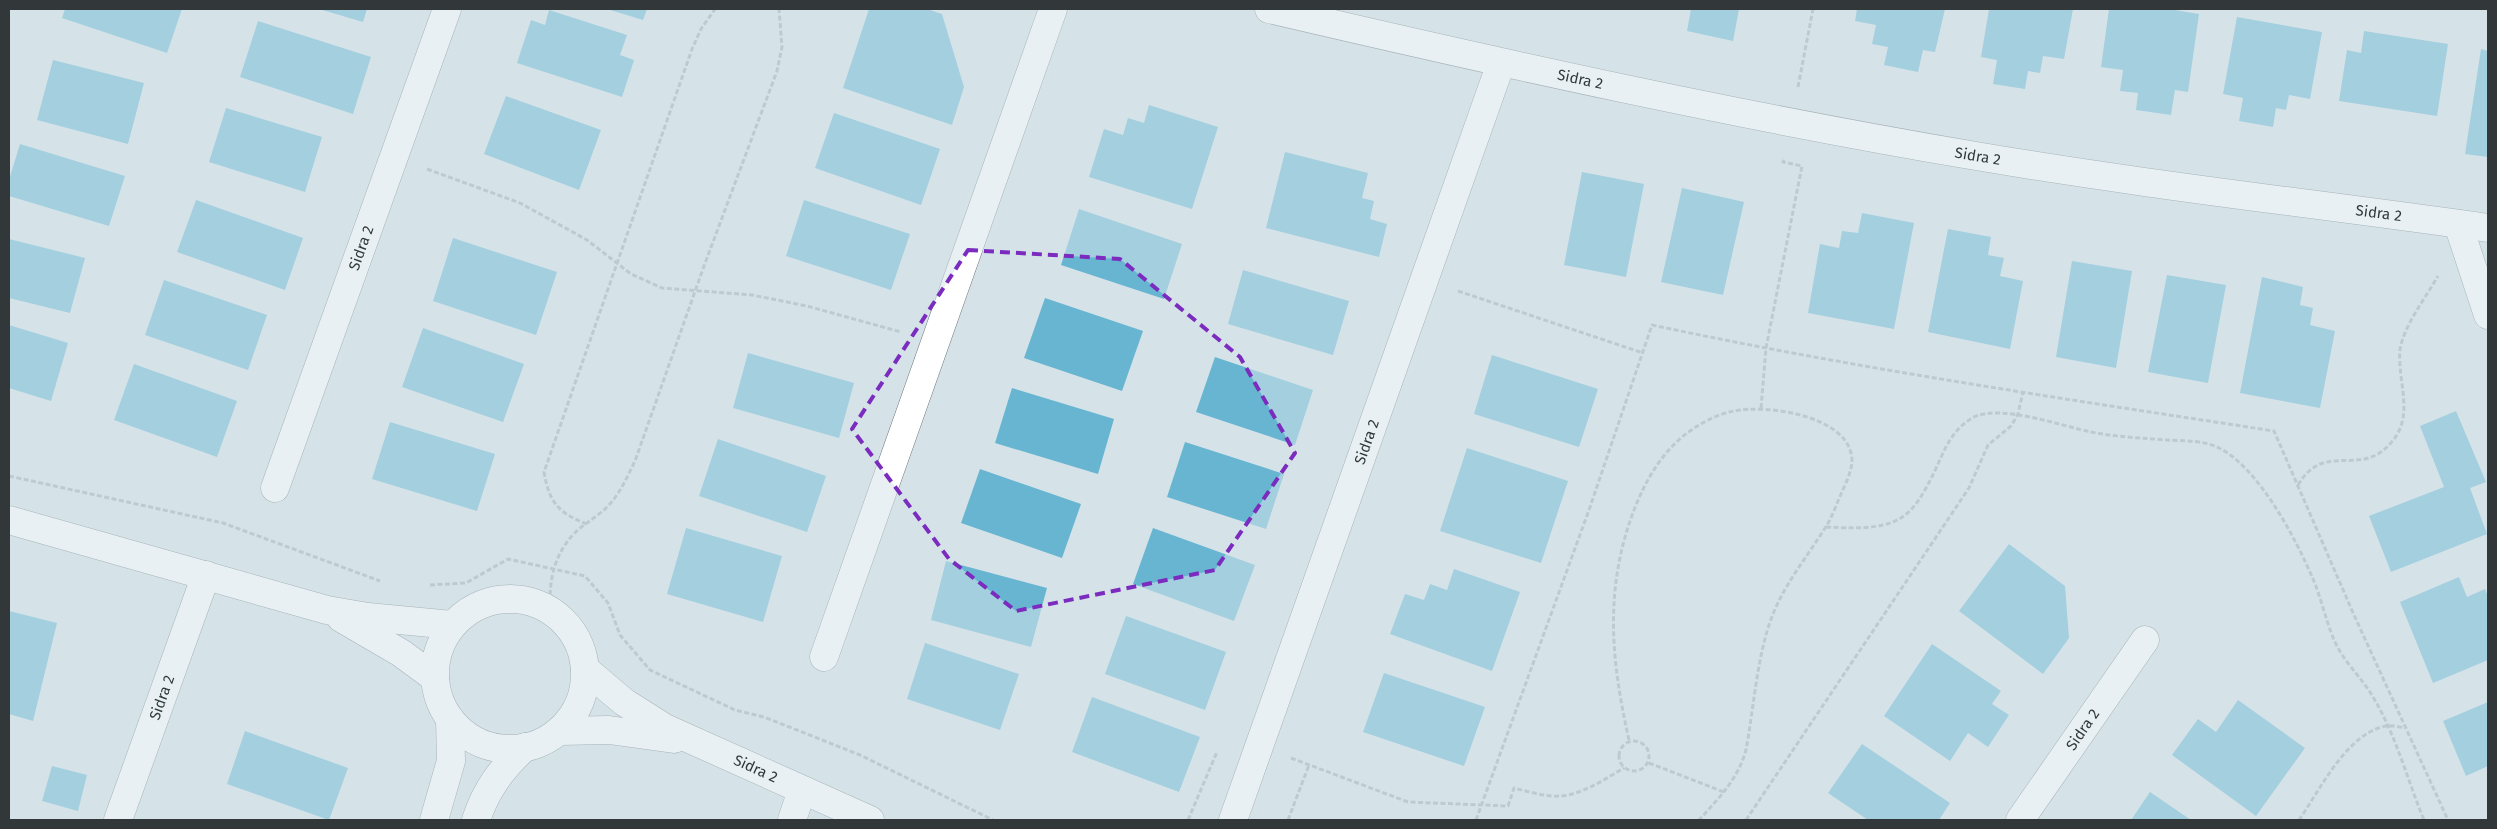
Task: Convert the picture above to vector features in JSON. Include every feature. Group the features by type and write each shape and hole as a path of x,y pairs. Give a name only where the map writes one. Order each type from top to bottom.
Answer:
{"street":[{"name":"Sidra 2","path":"275,488 447,9"},
{"path":"824,656 1053,9"},
{"name":"Sidra 2","path":"1269,9 1501,63 1791,122 1978,156 2460,229 2488,228"},
{"name":"Sidra 2","path":"1233,820 1501,63"},
{"path":"2460,229 2488,315"},
{"path":"9,520 327,610 368,617 452,625"},
{"name":"Sidra 2","path":"118,820 206,575"},
{"path":"498,599 525,600 550,610 563,621 574,635 582,652 585,669 582,692 573,713 558,731 542,741 525,747 497,748 471,738 450,720 439,700 435,678 438,650 452,625 473,608 498,599"},
{"path":"327,610 401,653 435,678"},
{"name":"Sidra 2","path":"2020,820 2145,640"},
{"path":"585,669 624,702 665,728 709,748"},
{"path":"434,820 451,761 450,720"},
{"path":"558,731 609,730 660,736 709,748"},
{"path":"476,820 483,799 494,780 525,747"},
{"name":"Sidra 2","path":"709,748 870,820"},
{"path":"792,820 802,790"}],"path":[{"path":"587,524 570,518 556,507 547,490 544,472 692,49 701,29 715,9"},
{"path":"550,610 549,589 553,570 572,536 608,507 624,485 776,71 782,47 779,9"},
{"path":"1761,408 1766,348 1802,166 1783,162 1813,9"},
{"path":"394,157 520,203 587,240 618,262 631,274 662,288 779,300 935,341"},
{"path":"2298,485 2313,466 2324,461 2355,462 2370,458 2384,450 2395,438 2402,423 2405,407 2400,350 2404,336 2460,229"},
{"path":"1424,280 1642,353"},
{"path":"1476,820 1586,519 1652,325 1766,348 2023,392 2274,431 2405,728 2448,820"},
{"path":"1746,820 1969,488 1988,445 2011,426 2018,414 2023,392"},
{"path":"1629,740 1618,690 1613,648 1612,606 1618,564 1629,523 1641,492 1662,458 1683,437 1706,421 1733,411 1761,408 1787,412 1817,421 1835,429 1847,444 1852,462 1850,471 1826,527 1794,572 1772,616 1764,643 1746,750 1735,777 1699,820"},
{"path":"1826,527 1862,529 1889,525 1912,511 1928,489 1947,445 1958,428 1976,416 1998,412 2018,414 2112,436 2193,442 2217,447 2238,459 2277,510 2298,545 2314,581 2336,645 2374,698 2424,820"},
{"path":"9,476 223,523 389,584"},
{"path":"427,586 466,583 508,559 585,576 608,603 620,635 650,670 735,710 764,717 860,755 993,820"},
{"path":"2299,820 2347,750 2366,733 2387,726 2405,728"},
{"path":"1629,740 1638,740 1646,744 1649,753 1649,763 1642,769 1633,771 1624,768 1619,761 1622,745 1629,740"},
{"path":"1259,745 1408,802 1482,803 1508,806 1514,788 1552,796 1569,795 1587,788 1624,768"},
{"path":"1649,763 1724,792"},
{"path":"1288,820 1309,765"}],"highlighted area":[{"path":"968,250 1120,259 1240,357 1295,453 1215,570 1016,611 949,559 852,429"}],"building":[{"path":"65,9 182,9 167,53 62,18"},
{"path":"319,9 367,9 363,22"},
{"path":"607,9 647,9 643,20"},
{"path":"869,9 927,9 942,14 964,87 952,125 843,88"},
{"path":"1691,9 1739,9 1733,41 1687,31"},
{"path":"1857,9 1945,9 1935,52 1923,50 1918,72 1884,65 1888,47 1872,44 1876,25 1855,21"},
{"path":"1989,9 2073,9 2064,59 2043,56 2040,73 2028,71 2025,89 1993,84 1997,60 1981,57"},
{"path":"2109,9 2169,9 2199,14 2188,92 2175,90 2171,115 2136,110 2138,93 2120,91 2123,70 2101,67"},
{"path":"549,10 627,35 620,55 634,60 622,97 517,63 531,20 545,25"},
{"path":"2237,17 2322,32 2310,99 2289,95 2286,110 2276,108 2273,127 2239,121 2243,98 2223,94"},
{"path":"258,21 371,57 353,114 240,77"},
{"path":"2364,31 2448,44 2437,116 2339,101 2347,50 2361,53"},
{"path":"2481,49 2488,51 2488,157 2465,154"},
{"path":"53,60 144,83 128,144 37,120"},
{"path":"506,96 601,130 579,190 484,154"},
{"path":"1149,105 1218,127 1192,209 1089,177 1104,129 1123,135 1128,118 1144,123"},
{"path":"226,108 322,137 305,192 209,162"},
{"path":"834,113 940,149 921,205 815,168"},
{"path":"20,144 125,176 109,226 9,196 9,180"},
{"path":"1285,152 1368,173 1362,198 1374,201 1370,219 1387,224 1379,257 1266,228"},
{"path":"1582,172 1644,184 1626,277 1564,265"},
{"path":"1682,188 1744,202 1723,295 1661,282"},
{"path":"196,200 303,238 285,290 177,252"},
{"path":"804,200 910,234 891,290 786,256"},
{"path":"1079,209 1182,244 1164,299 1061,265"},
{"path":"1862,213 1914,223 1894,329 1808,313 1820,244 1839,248 1842,231 1858,233"},
{"path":"1948,229 1991,237 1988,255 2004,258 2000,276 2023,281 2010,349 1928,332"},
{"path":"453,238 557,272 536,335 433,301"},
{"path":"9,239 85,258 70,313 9,298"},
{"path":"2072,261 2132,271 2116,368 2056,357"},
{"path":"1243,270 1349,301 1333,355 1228,324"},
{"path":"2167,275 2226,285 2208,383 2148,372"},
{"path":"2262,277 2303,287 2300,305 2313,308 2310,325 2335,331 2320,408 2240,393"},
{"path":"164,280 267,315 248,370 145,335"},
{"path":"1045,298 1143,331 1122,391 1024,358"},
{"path":"9,325 68,343 51,401 9,388"},
{"path":"423,328 524,364 503,422 402,387"},
{"path":"748,353 854,383 839,438 733,408"},
{"path":"1492,355 1598,389 1579,447 1474,414"},
{"path":"1215,357 1313,390 1295,445 1196,412"},
{"path":"134,364 237,401 217,457 114,420"},
{"path":"1012,388 1114,419 1098,474 995,443"},
{"path":"2456,411 2486,482 2470,488 2487,534 2391,572 2369,516 2444,487 2420,426"},
{"path":"390,422 495,454 477,511 372,479"},
{"path":"718,439 826,476 807,532 699,496"},
{"path":"1185,442 1284,474 1266,529 1167,497"},
{"path":"1467,448 1568,481 1541,563 1440,531"},
{"path":"980,469 1081,504 1062,558 961,523"},
{"path":"686,528 782,556 763,622 667,594"},
{"path":"1153,528 1255,565 1234,621 1133,584"},
{"path":"2009,544 2065,586 2069,638 2043,674 1959,611"},
{"path":"946,561 1047,588 1031,647 931,620"},
{"path":"1454,569 1520,592 1492,671 1390,634 1405,594 1424,600 1430,584 1447,590"},
{"path":"2459,577 2467,597 2485,589 2488,597 2488,660 2433,683 2400,602"},
{"path":"9,611 57,623 33,721 9,714"},
{"path":"1126,616 1226,652 1205,710 1105,674"},
{"path":"925,643 1019,674 1000,730 907,699"},
{"path":"1932,644 2001,691 1992,704 2009,715 1988,747 1968,733 1950,761 1884,716"},
{"path":"1384,673 1485,707 1464,766 1363,732"},
{"path":"1092,697 1200,737 1179,792 1072,752"},
{"path":"2238,700 2305,748 2256,816 2172,755 2198,719 2216,732"},
{"path":"2488,702 2488,766 2466,776 2443,721"},
{"path":"245,731 348,768 329,820 227,784"},
{"path":"1862,744 1950,803 1939,820 1868,820 1828,793"},
{"path":"52,766 87,775 78,811 42,801"},
{"path":"2150,792 2191,820 2131,820"}]}
